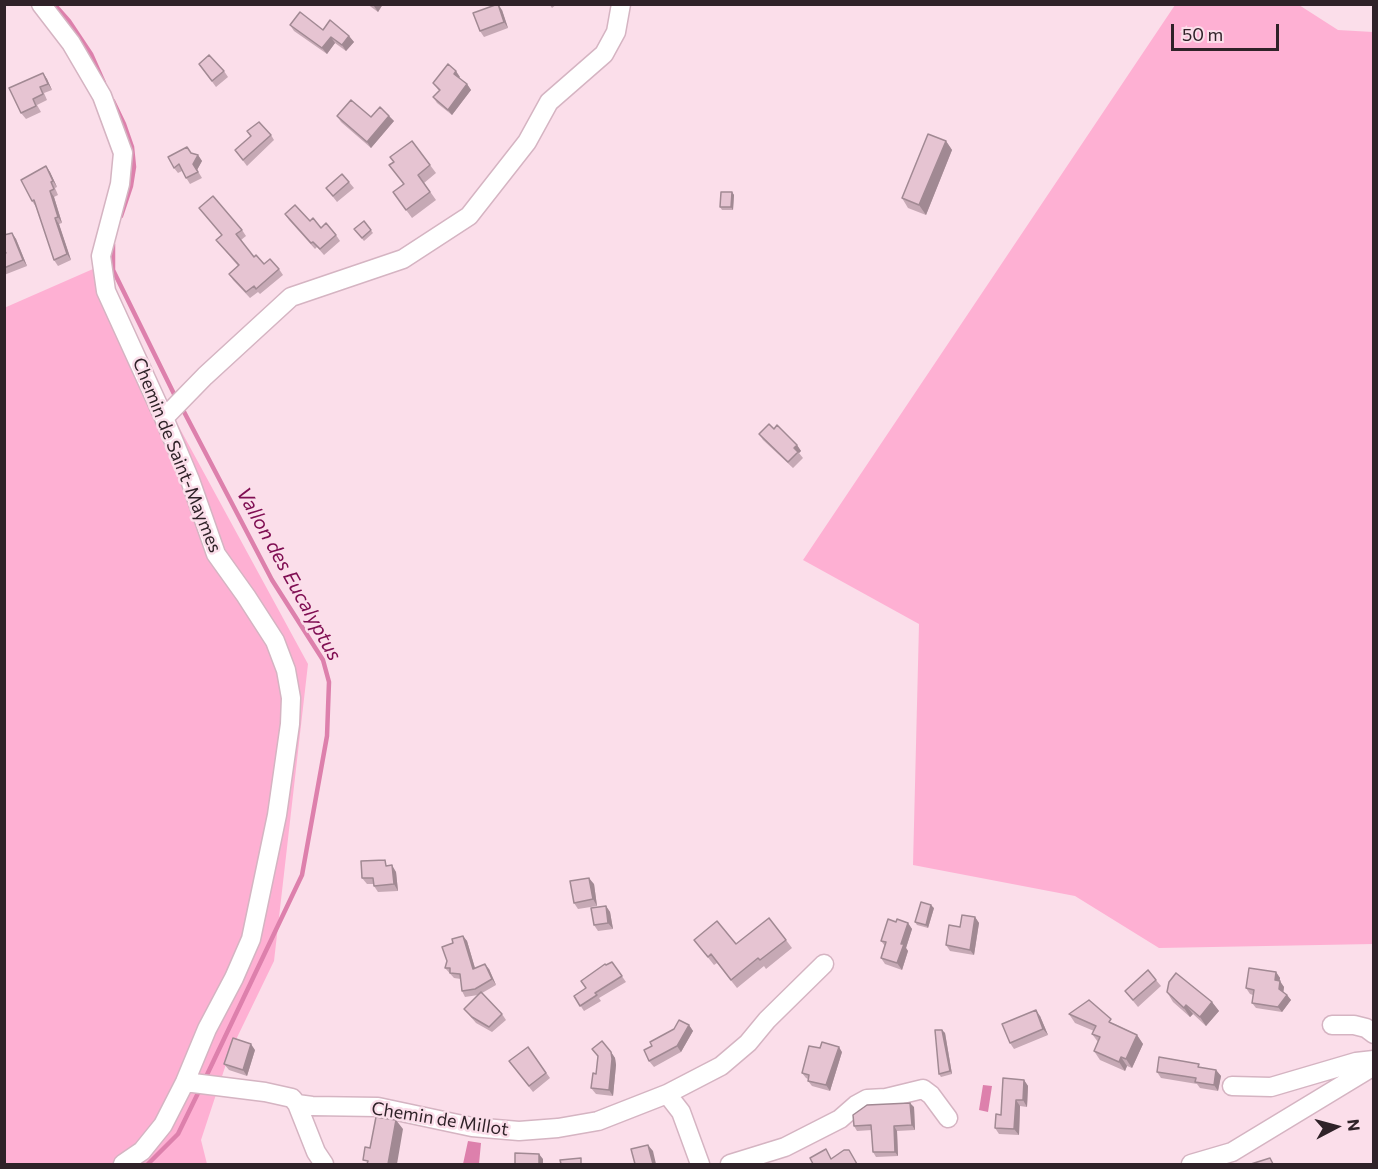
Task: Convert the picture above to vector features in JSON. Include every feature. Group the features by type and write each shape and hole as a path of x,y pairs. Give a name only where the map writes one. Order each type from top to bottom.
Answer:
{"street":[{"name":"Chemin de Saint-Maymes","path":"41,4 71,43 102,96 123,153 120,184 101,256 106,291 169,413 216,554 275,641 286,670 291,698 290,724 277,814 251,939 234,978 207,1029 191,1082 163,1125 142,1151 123,1164"},
{"path":"169,413 190,394 205,376 291,297 403,259 469,216 527,142 549,102 604,54 616,32 621,4"},
{"name":"Chemin de Millot","path":"191,1082 283,1096 292,1098 297,1104 378,1107 472,1127 519,1131 558,1128 598,1121 668,1094 721,1066 748,1043 767,1020 824,964"},
{"path":"1332,1025 1354,1025 1366,1028 1374,1034"},
{"path":"1232,1086 1271,1087 1356,1062 1374,1060"},
{"path":"1191,1164 1232,1152 1374,1066"},
{"path":"730,1164 785,1147 840,1119 867,1099 886,1098 923,1089 931,1095 948,1118"},
{"path":"668,1094 681,1112 700,1164"},
{"path":"297,1104 312,1143 324,1164"}],"shaded area":[{"path":"1175,5 1299,5 1338,30 1373,32 1373,944 1159,948 1075,896 913,865 919,624 803,560"},
{"path":"93,269 308,664 274,961 230,1052 201,1140 207,1164 5,1164 4,308"},
{"path":"983,1085 992,1086 988,1112 979,1110"},
{"path":"468,1141 481,1143 479,1164 463,1164"}],"building":[{"path":"498,4 504,22 480,31 473,13"},
{"path":"300,12 323,30 330,20 349,36 342,45 331,37 322,48 290,25"},
{"path":"209,55 224,71 212,81 199,64"},
{"path":"448,64 456,71 454,74 467,84 448,110 433,97 440,90 433,83"},
{"path":"43,73 48,84 40,87 43,94 33,99 36,106 21,113 9,88"},
{"path":"351,100 371,117 380,107 389,116 367,142 337,116"},
{"path":"259,122 271,135 243,160 235,150 251,136 247,131"},
{"path":"928,134 946,141 919,205 902,198"},
{"path":"412,141 430,165 418,175 430,192 406,210 393,192 404,184 389,165 394,162 390,157"},
{"path":"187,147 191,153 198,155 193,164 198,172 186,178 179,164 174,168 168,157"},
{"path":"46,166 53,181 51,182 54,189 50,191 58,217 55,218 67,254 54,260 34,200 32,201 21,180"},
{"path":"342,174 349,182 333,196 326,188"},
{"path":"721,192 732,192 731,207 720,207"},
{"path":"213,196 242,230 236,234 254,257 256,255 264,264 270,259 279,269 256,289 254,286 246,292 229,274 239,265 216,240 222,235 199,208"},
{"path":"295,205 310,221 313,218 321,228 326,223 336,235 320,249 313,242 311,243 285,214"},
{"path":"364,221 371,230 362,238 354,229"},
{"path":"12,233 23,260 4,268 4,253 6,253 4,235"},
{"path":"769,424 774,429 777,425 797,445 794,448 798,452 788,462 759,434"},
{"path":"385,860 386,866 392,865 394,884 374,886 373,878 362,878 361,861"},
{"path":"589,878 593,899 574,903 570,881"},
{"path":"921,902 931,905 926,925 915,922"},
{"path":"606,906 608,923 594,925 591,908"},
{"path":"962,915 975,917 970,950 946,945 949,925 960,927"},
{"path":"769,918 786,940 760,960 758,958 731,980 711,954 708,957 694,940 717,921 736,944"},
{"path":"888,919 908,923 897,963 881,958 886,942 881,941"},
{"path":"463,936 473,969 485,964 492,979 475,989 462,991 460,974 450,973 450,968 445,968 447,961 442,947 453,943 452,939"},
{"path":"612,962 622,976 595,993 597,995 580,1006 574,996 586,988 581,981 605,964"},
{"path":"1249,968 1276,972 1275,980 1280,981 1279,989 1287,995 1278,1007 1252,1003 1254,990 1246,988"},
{"path":"1148,970 1156,980 1133,1000 1125,991"},
{"path":"1176,973 1212,1002 1200,1017 1186,1005 1184,1008 1167,992 1169,982"},
{"path":"481,992 502,1014 489,1027 472,1017 464,1009"},
{"path":"1089,1000 1111,1019 1109,1022 1137,1035 1126,1059 1121,1057 1119,1062 1094,1051 1100,1037 1092,1034 1096,1026 1069,1014"},
{"path":"1036,1010 1043,1029 1010,1043 1002,1024"},
{"path":"679,1020 689,1025 677,1046 649,1061 644,1050 652,1046 650,1042 674,1029"},
{"path":"935,1030 942,1030 950,1071 939,1074"},
{"path":"233,1038 251,1044 243,1070 224,1064"},
{"path":"602,1041 611,1052 612,1059 609,1090 591,1088 593,1073 596,1074 598,1056 592,1049"},
{"path":"822,1042 839,1047 826,1085 808,1081 809,1075 802,1073 809,1046 820,1048"},
{"path":"528,1047 546,1073 529,1086 509,1061"},
{"path":"1159,1057 1199,1064 1198,1067 1216,1070 1214,1085 1195,1082 1196,1078 1157,1072"},
{"path":"1003,1078 1024,1080 1023,1100 1016,1100 1014,1129 995,1128 996,1114 1001,1115"},
{"path":"910,1103 912,1125 894,1126 895,1152 873,1152 871,1125 854,1126 853,1115 867,1105"},
{"path":"376,1117 396,1120 388,1164 367,1164 368,1161 363,1160 365,1147 370,1148"},
{"path":"648,1145 653,1164 635,1164 631,1149"},
{"path":"826,1149 831,1159 844,1150 849,1150 857,1164 813,1164 810,1158"},
{"path":"515,1153 539,1154 539,1164 515,1164"},
{"path":"581,1158 581,1164 561,1164 560,1160"},
{"path":"1270,1158 1273,1164 1251,1164"}],"waterway":[{"name":"Vallon des Eucalyptus","path":"54,4 69,21 91,54 104,83"},
{"name":"Vallon des Eucalyptus","path":"113,101 132,147 134,167 131,186 121,216"},
{"name":"Vallon des Eucalyptus","path":"113,244 113,270 176,398"},
{"name":"Vallon des Eucalyptus","path":"182,408 272,580 323,660 329,682 327,736 302,875 204,1081"},
{"name":"Vallon des Eucalyptus","path":"148,1164 178,1134 200,1089"}]}
